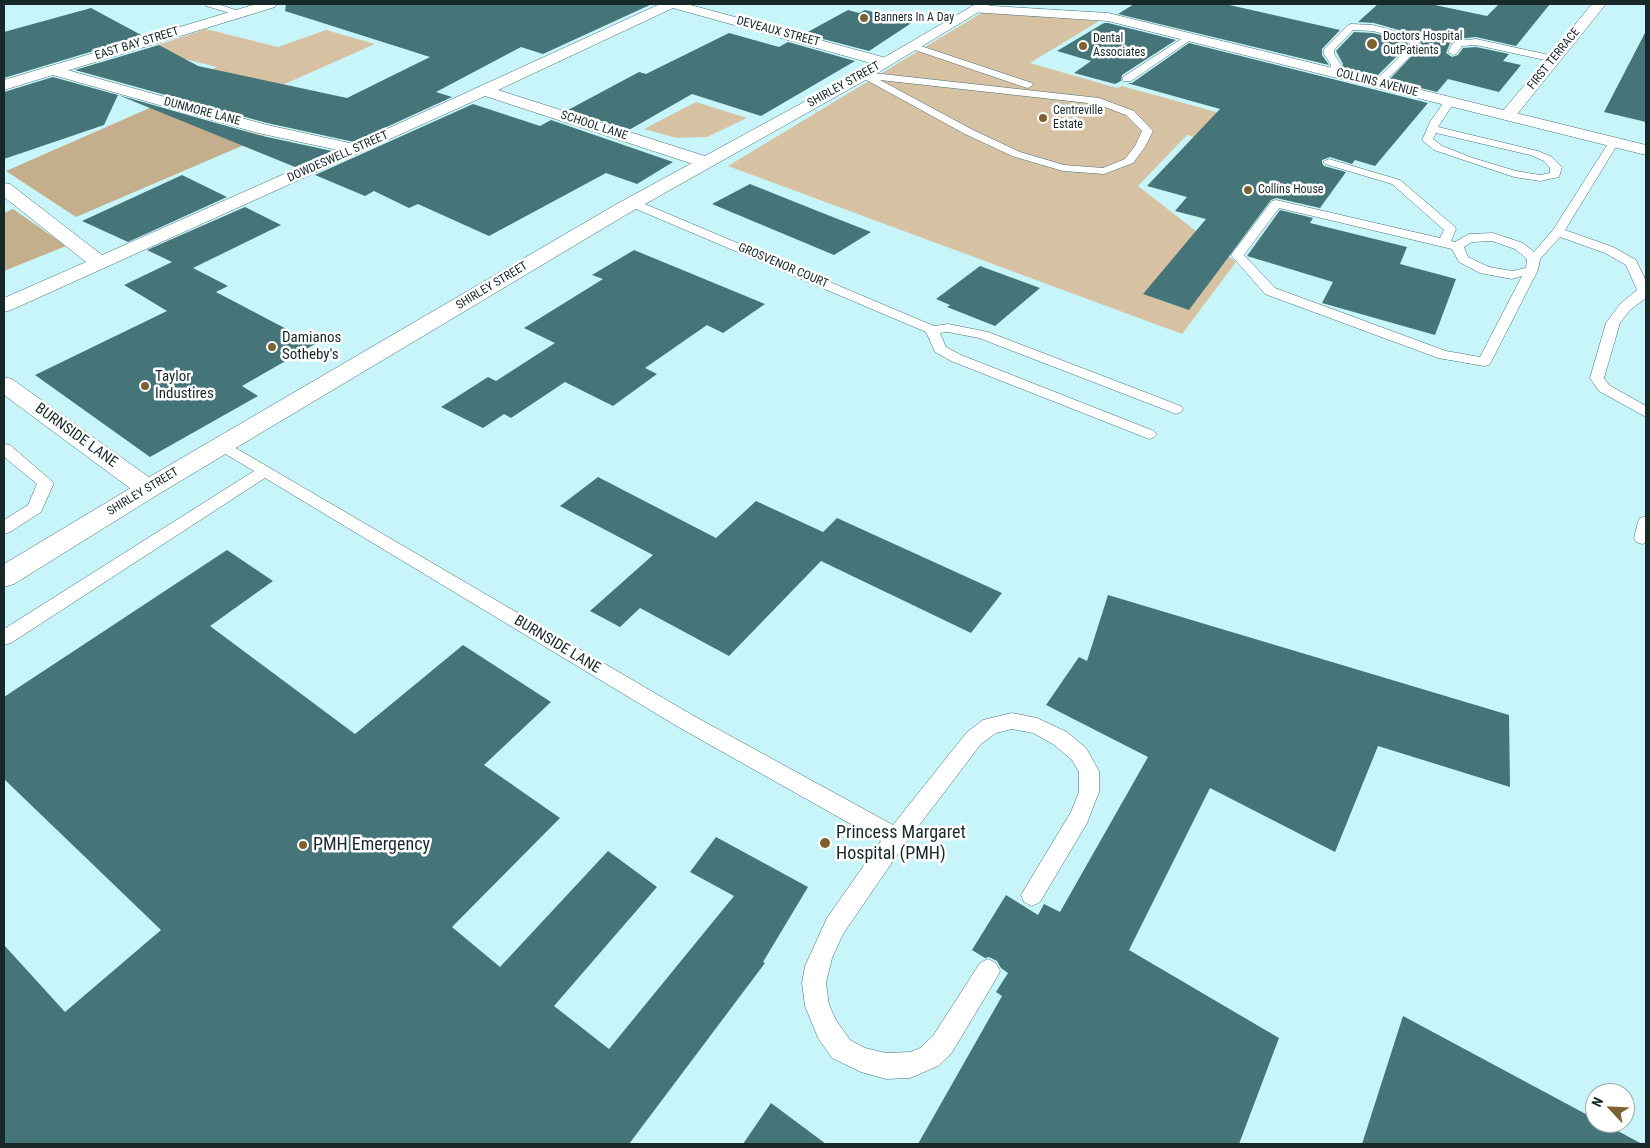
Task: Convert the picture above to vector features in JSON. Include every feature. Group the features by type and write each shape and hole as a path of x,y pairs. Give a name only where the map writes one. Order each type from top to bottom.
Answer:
{"main road":[{"name":"EAST BAY STREET","path":"4,85 270,4"},
{"name":"DEVEAUX STREET","path":"671,4 885,62"},
{"name":"DOWDESWELL STREET","path":"4,306 355,149 671,4"},
{"name":"COLLINS AVENUE","path":"1083,4 1108,17"},
{"name":"FIRST TERRACE","path":"1508,115 1599,4"},
{"name":"SHIRLEY STREET","path":"4,576 633,203 864,75 980,6"},
{"name":"COLLINS AVENUE","path":"980,6 1108,17 1646,150"},
{"name":"DUNMORE LANE","path":"51,70 264,129 355,149"},
{"name":"SCHOOL LANE","path":"483,90 705,162"},
{"path":"4,188 100,263"},
{"name":"BURNSIDE LANE","path":"4,384 148,489"}],"lane":[{"path":"209,4 240,13"},
{"path":"1334,72 1336,65 1329,54 1329,49 1350,27 1373,28 1413,39 1414,46 1378,83"},
{"path":"1127,79 1189,37"},
{"path":"1453,52 1455,46 1460,43 1476,42 1554,59"},
{"path":"912,46 1060,95"},
{"path":"864,75 1060,95 1099,101 1130,113 1148,131 1140,147 1129,160 1104,171 1063,168 1016,154 969,132 864,75"},
{"path":"1433,129 1534,153 1548,159 1556,167 1555,175 1540,178 1514,174 1438,148 1427,140 1435,122 1450,101"},
{"path":"1533,264 1519,246 1493,237 1469,238 1451,244 1276,204 1237,256 1270,291 1443,355 1484,362 1533,264 1558,232 1614,142"},
{"path":"1329,162 1396,182 1450,229 1451,244 1463,259 1485,270 1512,275 1533,264"},
{"name":"GROSVENOR COURT","path":"633,203 932,330"},
{"path":"1558,232 1609,250 1631,263 1645,293 1625,307 1613,323 1597,378 1604,388 1646,412"},
{"path":"1149,434 956,358 940,349 932,330 948,328 984,335 1176,409"},
{"name":"BURNSIDE LANE","path":"222,445 686,722 896,838"},
{"path":"4,449 46,483 35,508 4,528"},
{"path":"4,638 265,470"},
{"path":"1642,538 1646,522"},
{"path":"988,971 942,1044 929,1057 910,1066 886,1066 861,1060 841,1049 827,1029 817,1006 814,982 817,966 835,926 896,838 974,738 990,726 1012,721 1037,726 1060,738 1079,754 1088,771 1089,792 1080,816 1032,896"}],"shaded area":[{"path":"983,12 1099,21 1030,63 1117,88 1122,86 1227,115 1220,144 1187,135 1138,186 1236,262 1182,334 728,166"},
{"path":"206,29 278,47 326,30 375,44 235,106 170,90 217,67 160,53 152,47"},
{"path":"696,102 747,118 707,137 677,138 644,129"},
{"path":"152,107 265,136 76,217 6,171"},
{"path":"13,209 66,246 4,271 4,213"}],"building":[{"path":"286,4 652,4 543,54 521,47 436,92 452,97 354,142 267,123 75,70 159,45 198,66 347,98 430,57 285,11"},
{"path":"1134,4 1225,4 1340,30 1322,49 1322,55 1329,65 1118,14"},
{"path":"1378,4 1430,4 1487,16 1499,4 1550,4 1516,46 1476,37 1457,39 1450,43 1446,53 1452,57 1458,55 1463,48 1476,47 1509,54 1503,61 1521,65 1499,92 1448,79 1437,92 1389,80 1422,45 1416,35 1374,23 1358,22"},
{"path":"91,8 143,36 4,78 4,32"},
{"path":"848,10 859,13 865,10 913,22 869,51 804,34"},
{"path":"1104,23 1176,40 1122,75 1121,81 1115,84 1074,73 1091,61 1057,51"},
{"path":"1646,31 1646,122 1604,112"},
{"path":"1354,32 1373,33 1407,42 1408,45 1376,77 1342,68 1343,64 1336,51"},
{"path":"729,33 779,47 788,42 855,61 761,116 692,94 629,130 568,110 639,72 646,74"},
{"path":"1189,43 1428,103 1375,166 1355,160 1352,164 1330,157 1322,160 1324,166 1346,172 1320,208 1276,198 1271,200 1189,310 1143,294 1206,219 1175,211 1187,197 1147,186 1220,109 1127,83 1132,83"},
{"path":"53,77 118,95 104,125 4,159 4,92"},
{"path":"118,95 258,135 332,151 295,167"},
{"path":"473,104 540,126 551,120 673,162 637,184 606,173 489,236 418,204 409,208 374,191 365,196 315,175"},
{"path":"182,175 227,197 128,242 82,221"},
{"path":"750,184 871,232 834,255 712,204"},
{"path":"245,207 281,225 193,268 228,286 216,292 315,344 242,386 258,396 150,457 35,375 167,311 124,285 172,262 147,250"},
{"path":"1280,210 1313,218 1310,223 1407,247 1400,264 1456,279 1435,335 1322,303 1333,282 1247,256"},
{"path":"634,250 765,304 723,333 707,325 645,368 657,374 613,406 565,382 511,418 504,414 483,428 441,407 488,377 496,381 555,343 524,328 603,279 592,275"},
{"path":"980,266 1040,288 995,326 947,307 950,305 936,299"},
{"path":"598,477 716,538 756,501 823,532 837,518 1002,593 971,633 821,561 729,656 640,608 620,627 590,611 653,555 560,506"},
{"name":"PMH Emergency","path":"227,550 273,581 210,626 355,734 463,645 551,702 484,765 560,818 452,927 500,967 608,851 657,887 554,1006 609,1049 734,896 690,872 716,837 808,887 763,962 765,963 629,1144 4,1144 4,945 65,1012 161,930 4,779 4,697"},
{"path":"1108,595 1509,715 1510,787 1378,746 1335,852 1210,788 1129,950 1279,1038 1239,1144 918,1144 1002,996 996,992 1008,973 1001,968 997,961 989,957 985,958 972,950 1006,895 1038,915 1044,904 1060,912 1148,757 1046,705 1079,657 1087,661"},
{"path":"1403,1016 1585,1114 1585,1133 1622,1133 1642,1144 1362,1144"},
{"path":"771,1103 826,1144 743,1144"}],"place":[{"name":"Banners In A Day","path":"864,18"},
{"name":"Doctors Hospital OutPatients","path":"1372,44"},
{"name":"Dental Associates","path":"1083,46"},
{"name":"Centreville Estate","path":"1043,118"},
{"name":"Collins House","path":"1248,190"},
{"name":"Damianos Sotheby's","path":"272,347"},
{"name":"Taylor Industires","path":"145,386"},
{"name":"Princess Margaret Hospital (PMH)","path":"825,843"},
{"name":"PMH Emergency","path":"303,845"}]}
